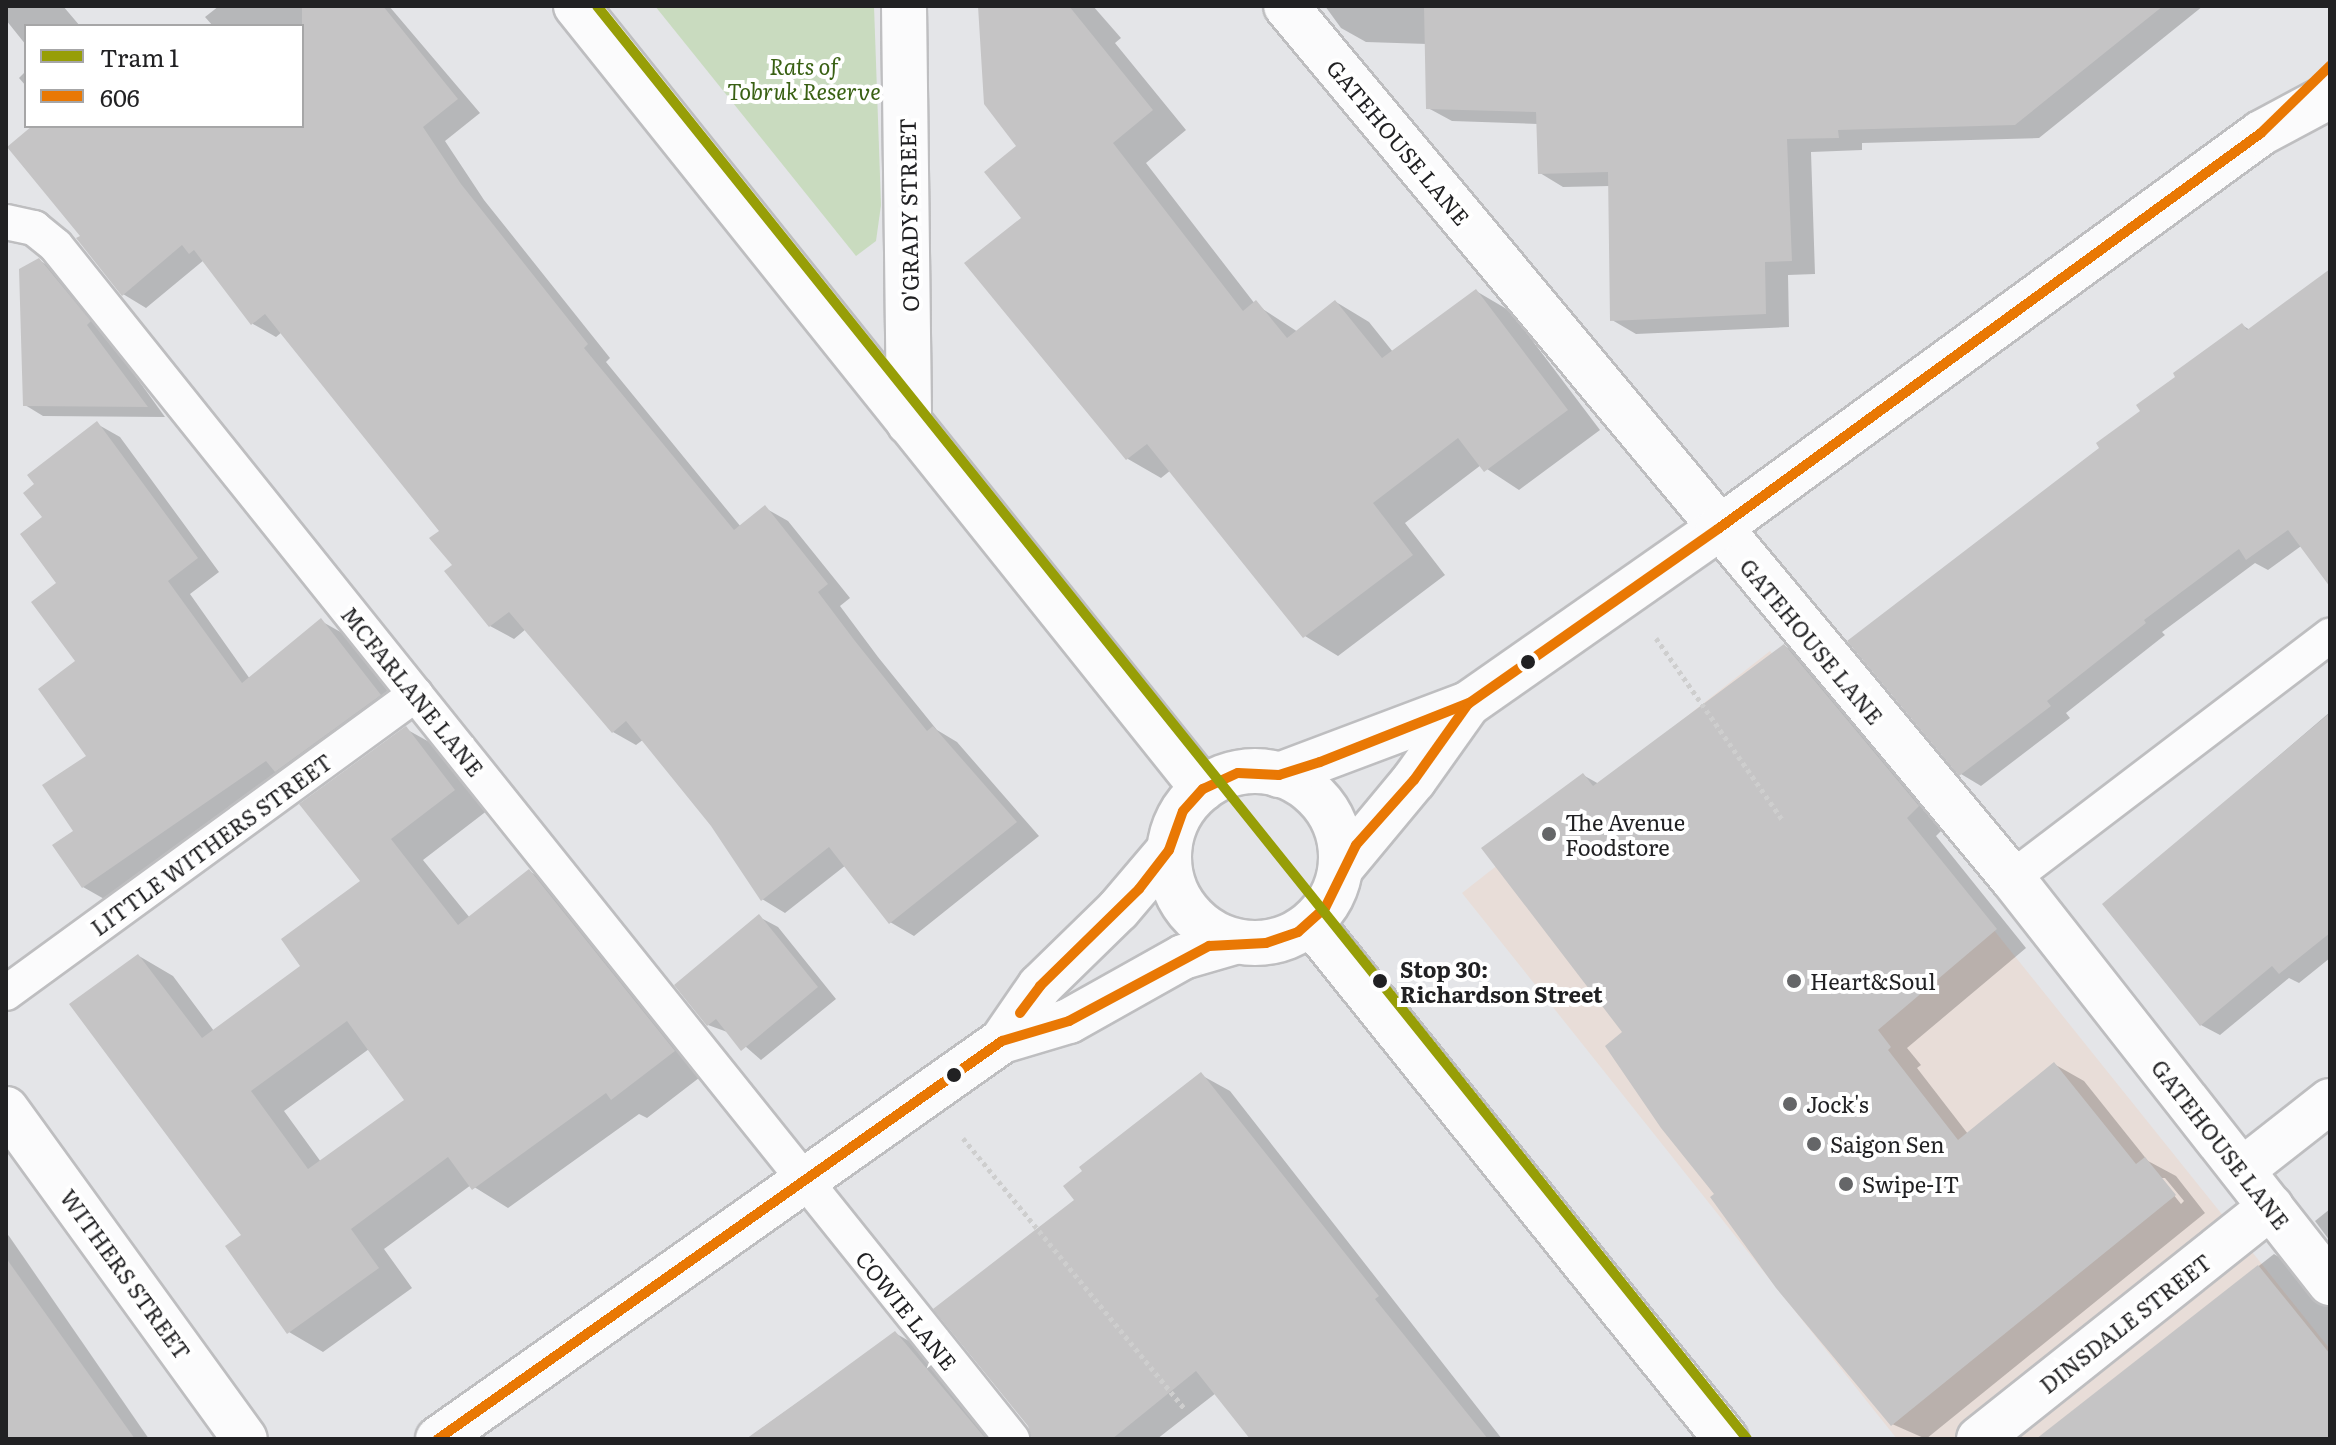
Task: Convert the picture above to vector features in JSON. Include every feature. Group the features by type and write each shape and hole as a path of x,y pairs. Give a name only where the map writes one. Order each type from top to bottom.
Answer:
{"street":[{"path":"576,6 1203,789"},
{"name":"O'GRADY STREET","path":"904,6 909,423"},
{"name":"GATEHOUSE LANE","path":"1286,6 1718,529 2012,878 2330,1283"},
{"path":"2261,133 2330,66"},
{"path":"1279,775 1468,704 1718,529 2261,133 2330,96"},
{"path":"438,1439 1002,1041 1069,1021 1183,957 1234,942 1266,943 1311,923 1332,896 1341,868 1421,771 1468,704"},
{"path":"1002,1041 1040,986 1118,910 1169,850 1183,811 1203,789 1238,773 1279,775 1310,790 1332,817 1341,868"},
{"path":"1169,850 1172,880 1185,907 1207,929 1234,942"},
{"path":"1311,923 1726,1439"},
{"path":"2242,1170 2330,1101"},
{"name":"WITHERS STREET","path":"6,1109 245,1439"},
{"name":"DINSDALE STREET","path":"1979,1439 2271,1207"}],"lane":[{"name":"MCFARLANE LANE","path":"6,222 34,228 56,246 803,1182"},
{"path":"2012,878 2330,636"},
{"name":"LITTLE WITHERS STREET","path":"6,993 416,694"},
{"name":"COWIE LANE","path":"803,1182 1012,1439"}],"path":[{"path":"1625,595 1783,821"},
{"path":"927,1094 1185,1409"}],"shaded area":[{"path":"1770,651 2330,1349 2330,1439 1897,1439 1462,893"}],"green space":[{"name":"Rats of Tobruk Reserve","path":"655,6 874,6 881,205 876,241 856,256"}],"building":[{"path":"302,6 383,6 458,99 423,127 461,184 588,344 584,348 734,530 765,505 828,584 818,592 855,641 927,731 933,726 1017,822 889,924 829,847 761,901 711,826 626,721 612,733 509,612 489,627 444,571 452,565 429,538 439,531 265,314 251,325 194,250 189,254 182,245 122,296 76,238 80,236 7,147 30,128 304,128"},
{"path":"978,6 1069,6 1153,110 1113,143 1243,311 1256,300 1287,338 1335,300 1382,358 1476,289 1568,410 1484,472 1458,438 1373,503 1413,555 1303,638 1147,444 1126,460 964,263 1021,218 984,172 1016,146 984,104"},
{"path":"1424,6 2163,6 2015,125 1838,130 1839,138 1787,139 1792,261 1765,262 1766,314 1610,321 1608,172 1538,174 1536,112 1426,109"},
{"path":"39,258 91,321 87,325 148,407 23,406 19,269"},
{"path":"2330,269 2330,587 2288,530 2246,560 2239,549 2144,620 2146,623 2047,701 2051,706 1959,776 1847,641 2099,448 2096,443 2140,411 2136,405 2175,377 2173,373 2242,323 2247,330"},
{"path":"97,421 198,558 168,581 242,683 321,618 381,695 275,772 266,761 82,888 52,845 73,831 42,785 86,756 38,689 75,661 31,602 56,583 20,534 42,517 23,493 34,484 27,475"},
{"path":"1784,644 1919,806 1907,818 1997,929 1878,1030 1891,1047 1888,1050 1958,1140 2054,1062 2136,1164 2145,1157 2176,1195 1891,1426 1776,1288 1710,1197 1714,1194 1661,1128 1605,1046 1622,1032 1481,848 1583,773 1593,786"},
{"path":"2330,713 2330,933 2279,974 2272,966 2200,1026 2102,904"},
{"path":"406,726 455,790 391,839 458,925 529,869 675,1051 611,1100 606,1093 472,1190 448,1157 351,1229 379,1268 287,1334 225,1246 241,1235 69,1004 138,954 202,1038 300,966 281,939 360,881 299,804","holes":["347,1021 404,1100 308,1169 251,1091"]},
{"path":"759,914 818,987 741,1051 716,1019 707,1026 674,985"},
{"path":"1201,1072 1379,1296 1375,1299 1488,1439 1250,1439 1196,1371 1112,1439 1032,1439 1028,1426 933,1309 1074,1200 1063,1186 1082,1171 1079,1167"},
{"path":"6,1258 135,1439 6,1439"},
{"path":"2258,1265 2330,1354 2330,1439 2036,1439"},
{"path":"895,1331 986,1439 746,1439 813,1391"}],"tram line":[{"name":"1","path":"597,6 1747,1439"}],"transit line":[{"name":"606","path":"438,1439 1002,1041 1069,1021 1209,946 1266,943 1298,932 1325,908 1356,845 1414,780 1468,704 1718,529 2261,133 2330,66"},
{"name":"606","path":"1020,1013 1040,986 1139,889 1169,850 1183,811 1203,789 1238,773 1279,775 1320,762 1469,703"}],"place":[{"name":"The Avenue Foodstore","path":"1549,834"},
{"name":"Stop 30: Richardson Street","path":"1380,981"},
{"name":"Heart&Soul","path":"1794,981"},
{"name":"Jock's","path":"1790,1104"},
{"name":"Saigon Sen","path":"1814,1144"},
{"name":"Swipe-IT","path":"1846,1184"}]}
